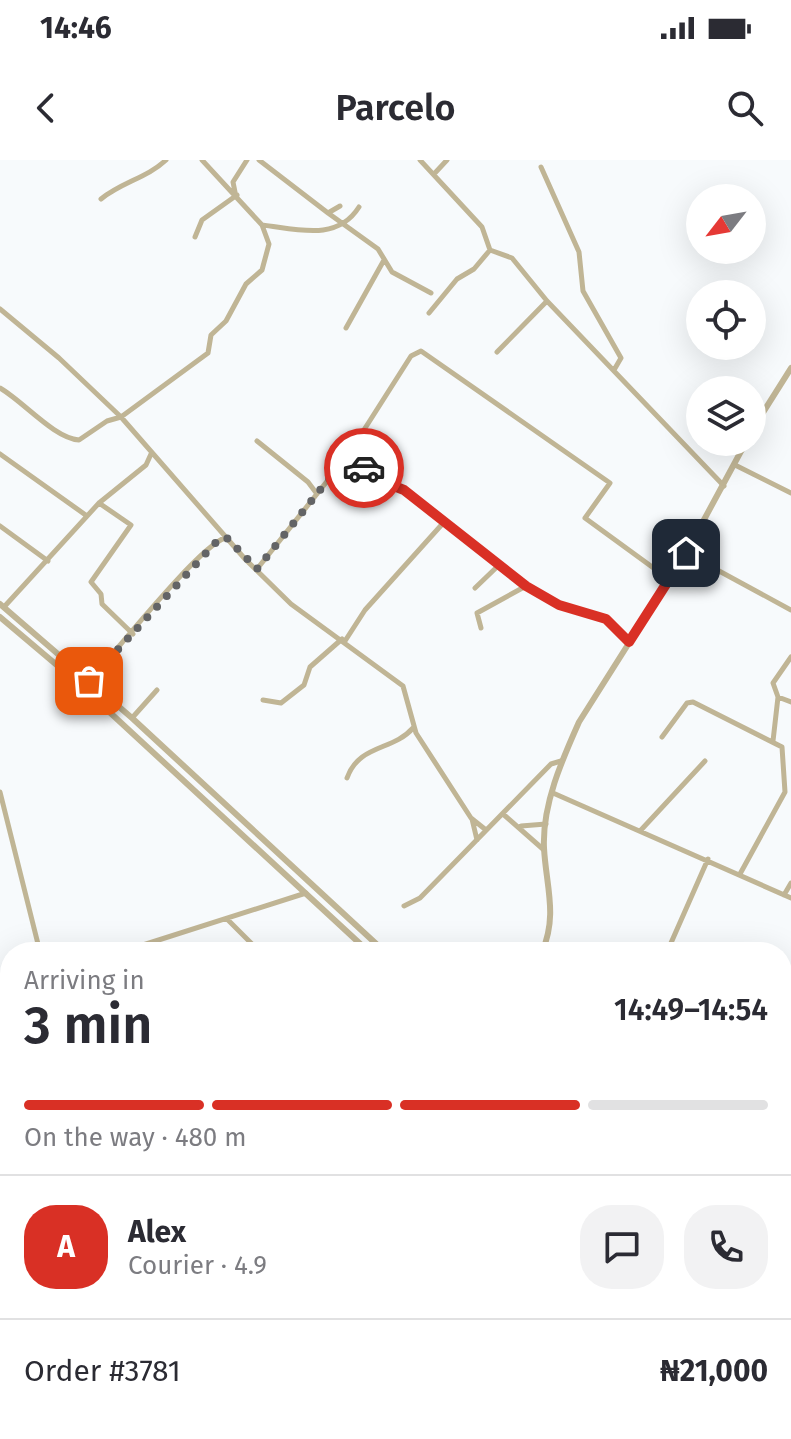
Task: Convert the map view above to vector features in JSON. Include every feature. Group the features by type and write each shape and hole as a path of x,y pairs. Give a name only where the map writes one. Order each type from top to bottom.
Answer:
{"street":[{"path":"101,199 120,183 154,171 166,160"},
{"path":"0,388 68,439 79,440 107,421 121,417 208,353 211,335 226,321 246,284 262,270 269,244 262,225 202,160"},
{"path":"236,194 233,182 247,160"},
{"path":"259,160 378,249 392,272 431,293"},
{"path":"420,160 482,227 490,250"},
{"path":"434,174 447,160"},
{"path":"541,167 579,252 583,291 621,358 614,370"},
{"path":"195,237 202,220 236,194"},
{"path":"328,213 340,206"},
{"path":"262,225 316,232 345,225 359,207"},
{"path":"490,250 512,258 547,301 724,486"},
{"path":"429,313 457,279 474,269 490,250"},
{"path":"346,328 384,260"},
{"path":"497,352 547,301"},
{"path":"0,309 121,417 158,463 291,604 403,686 412,730 471,818 486,830"},
{"path":"257,569 348,455 411,356 421,351 610,483 585,518 670,580"},
{"path":"766,405 791,368"},
{"path":"781,379 791,384"},
{"path":"257,441 308,482 317,494"},
{"path":"0,454 87,516"},
{"path":"151,454 146,465 99,503 48,561 2,605 132,718 374,942"},
{"path":"348,455 379,480 404,490 526,586 559,605 606,619 629,642"},
{"path":"545,942 553,915 544,850 546,824 561,761 579,722 670,580 739,456"},
{"path":"146,465 158,463"},
{"path":"735,465 791,493"},
{"path":"99,503 131,525 91,582 101,594 102,604 133,634"},
{"path":"263,700 281,703 300,689 310,667 344,640 365,610 445,521"},
{"path":"0,526 48,561"},
{"path":"89,681 173,586 214,543 226,537"},
{"path":"686,553 791,610"},
{"path":"475,588 500,564"},
{"path":"481,628 476,619 477,613 526,586"},
{"path":"0,617 88,691 358,942"},
{"path":"773,741 778,697 773,683 791,657"},
{"path":"132,718 157,690"},
{"path":"778,697 791,702"},
{"path":"662,737 687,703 693,702 782,747 785,792 740,874"},
{"path":"347,778 353,763 370,750 412,730"},
{"path":"404,906 420,898 551,764 561,761"},
{"path":"641,830 705,761"},
{"path":"0,792 38,942"},
{"path":"553,793 791,898"},
{"path":"210,805 218,798"},
{"path":"503,814 520,825 544,850"},
{"path":"471,818 477,841"},
{"path":"520,825 546,824"},
{"path":"671,942 708,859"},
{"path":"784,895 791,883"},
{"path":"154,942 306,893"},
{"path":"227,919 250,942"}],"way so far":[{"path":"89,681 218,540 226,537 257,569 348,455 364,468"}],"route":[{"path":"364,468 379,480 404,490 526,586 559,605 606,619 629,642 686,553"}]}
